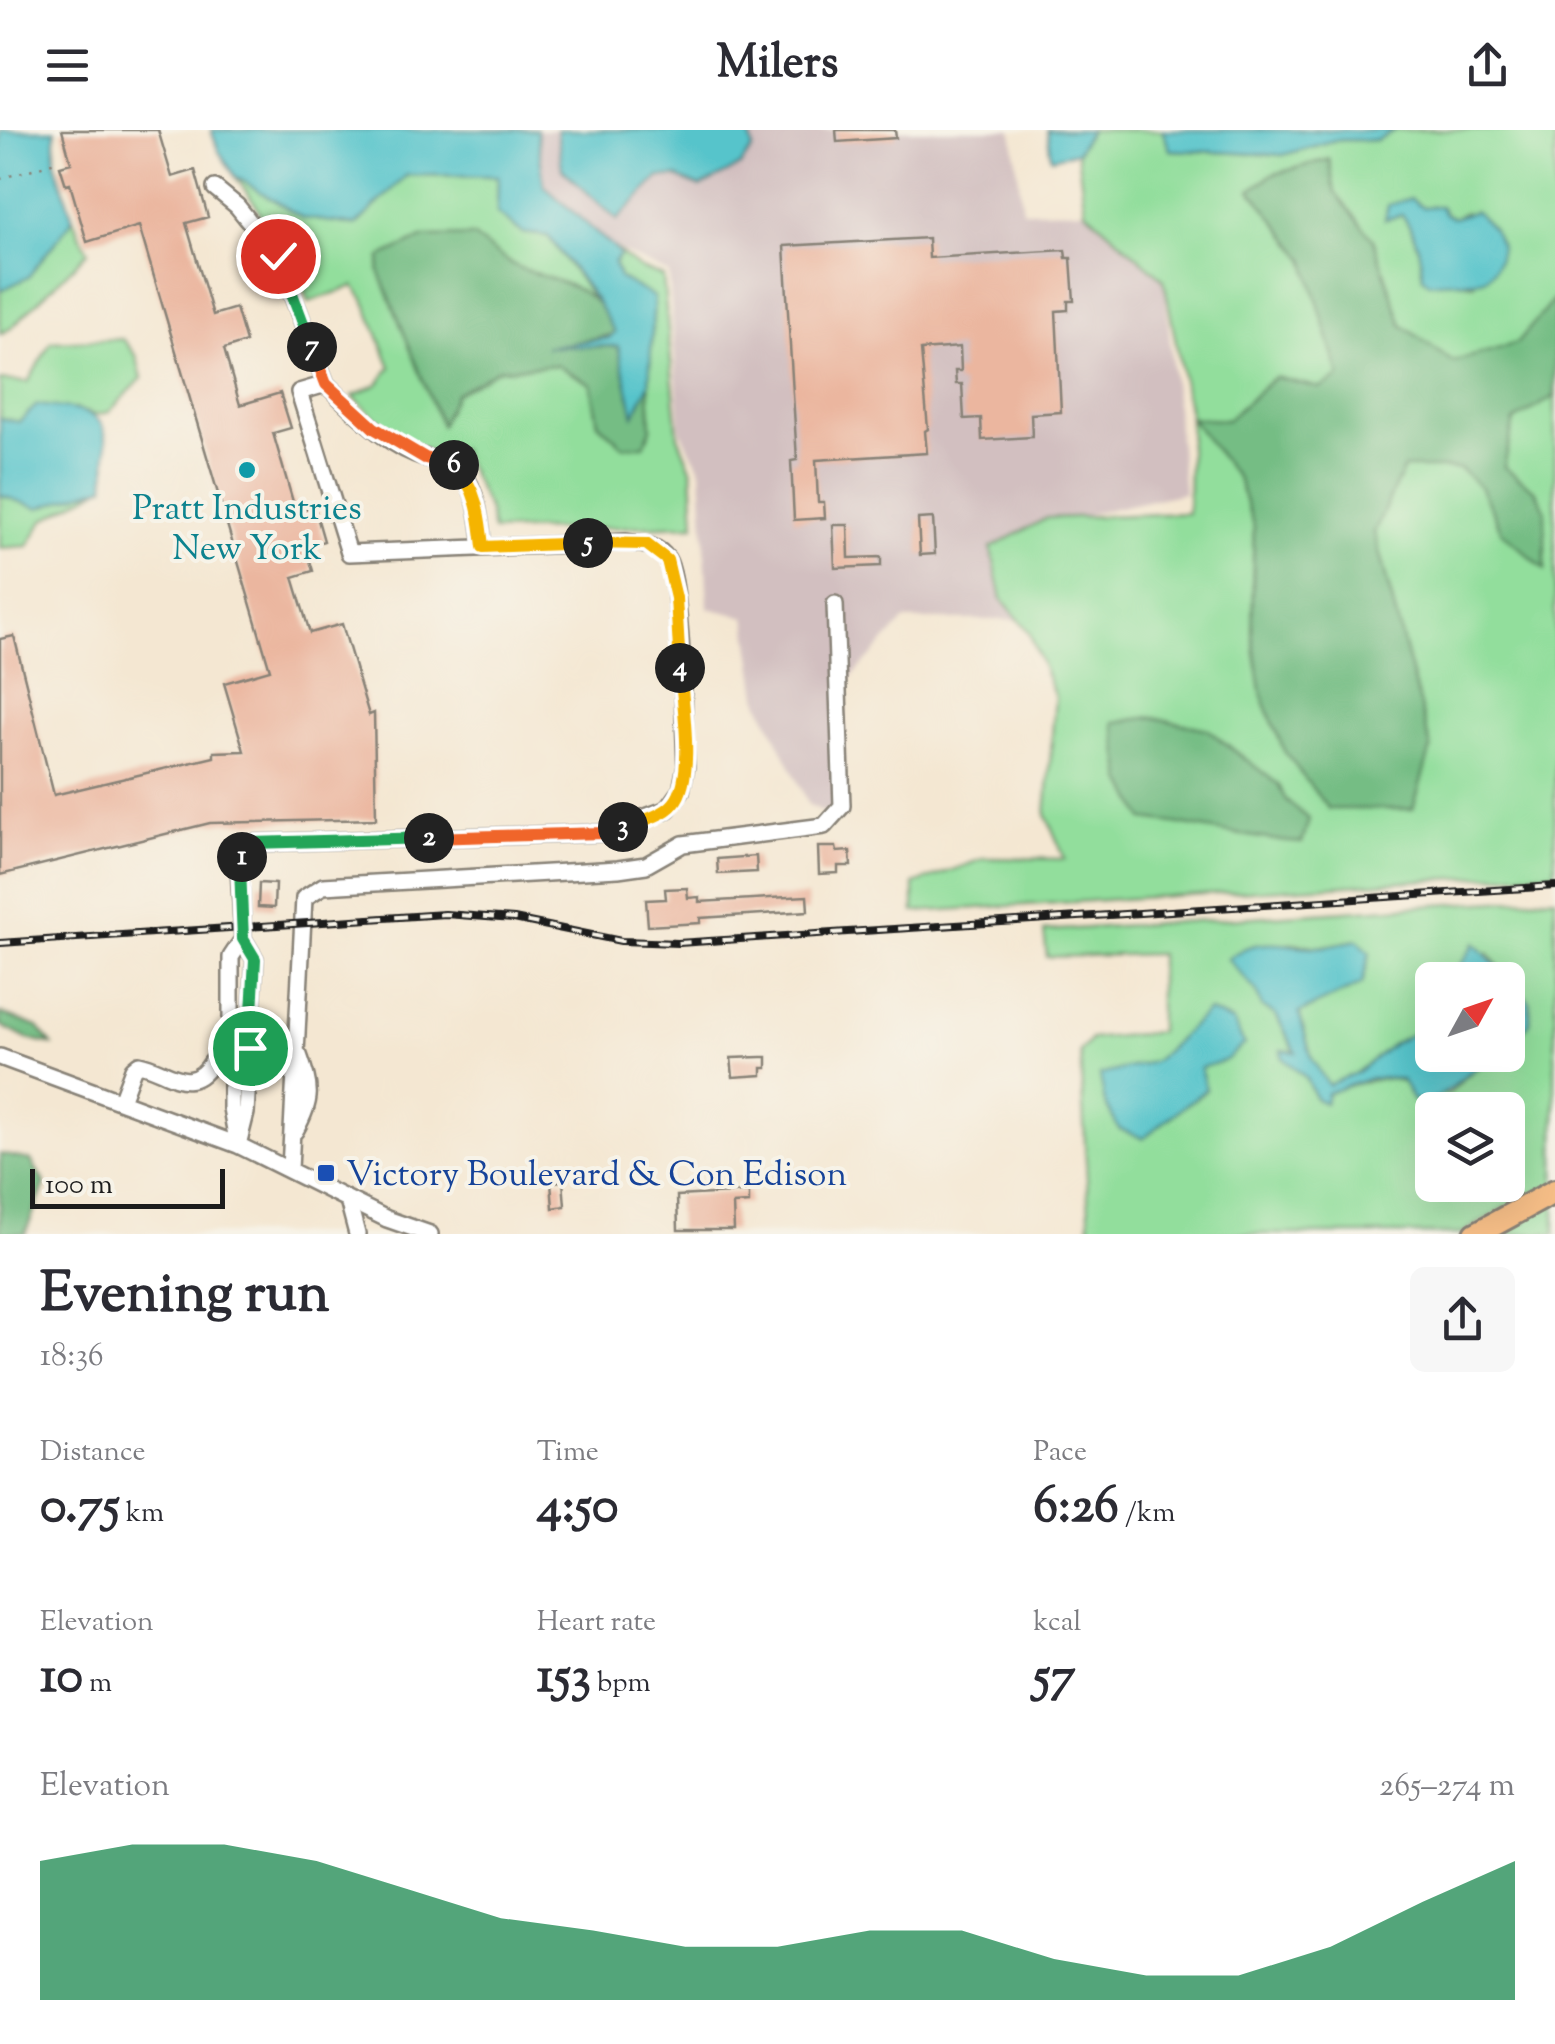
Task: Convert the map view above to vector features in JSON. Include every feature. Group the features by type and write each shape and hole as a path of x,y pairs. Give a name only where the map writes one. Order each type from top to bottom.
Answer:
{"highway":[{"path":"1476,1234 1555,1191"}],"street":[{"path":"215,188 237,206 278,256 326,384 374,428 401,446 425,458 452,463 462,472 479,511 483,547"},
{"path":"238,1146 246,1113 255,959 243,939 240,868 252,843 602,833 642,820 674,803 686,766 676,598 667,560 655,548 626,542 348,553 300,392 326,384"},
{"path":"290,1169 292,1137 308,1107 309,1095 296,1046 304,898 323,886 618,869 646,865 683,844 824,826 842,806 836,604"},
{"path":"238,1146 231,1108 232,957 243,939"},
{"path":"120,1101 135,1066 145,1064 167,1074 212,1062 231,1047 250,1048"},
{"path":"0,1057 238,1146 398,1224 430,1234"},
{"path":"348,1200 357,1234"}],"path":[{"path":"0,179 55,162"}],"shaded area":[{"path":"537,130 557,130 562,169 677,177 700,187 753,148 749,130 1012,130 1023,211 1085,210 1164,279 1184,493 1093,513 1005,542 1024,620 905,620 847,682 841,820 809,805 759,702 746,617 708,608 701,470 680,430 669,274 614,248 544,186"}],"green space":[{"path":"1090,130 1162,130 1171,150 1283,155 1335,140 1377,140 1396,130 1555,130 1555,872 914,912 914,884 985,858 1065,859 1046,815 1055,697 1029,632 1002,599 991,548 1047,518 1188,513 1190,418 1164,280 1085,210 1077,152","holes":["1431,206 1454,218 1465,212 1474,284 1423,277 1417,244 1407,221 1402,215 1385,218","1274,377 1320,388 1374,532 1431,748 1252,585 1254,527 1238,479 1191,419 1227,420"]},
{"path":"1329,159 1335,192 1373,239 1402,325 1453,362 1517,343 1555,298 1555,396 1514,421 1504,467 1535,490 1545,509 1545,570 1502,532 1481,488 1459,468 1404,468 1374,532 1431,748 1413,809 1328,809 1284,751 1262,696 1252,634 1254,527 1238,479 1190,418 1227,420 1275,377 1320,388 1340,377 1305,259 1251,190 1271,175"},
{"path":"407,175 498,176 497,213 523,233 548,236 615,334 557,347 618,346 634,415 611,405 602,375 577,358 513,348 555,340 564,324 510,300 455,290 428,323 455,394 500,369 557,365 591,384 598,423 623,446 643,445 651,428 649,384 654,297 619,278 614,263 620,255 614,248 639,268 663,277 678,436 692,471 695,525 493,531 489,512 460,449 429,451 415,446 388,429 353,396 378,384 391,367 364,299 354,286 309,302 283,243 264,226 257,206 235,176 303,218 356,225"},
{"path":"73,219 88,252 11,328 0,334 0,291 28,277"},
{"path":"473,236 514,265 577,289 600,306 615,334 557,346 618,346 634,414 649,384 651,428 644,446 623,446 598,423 591,384 557,365 499,369 455,394 441,425 379,271 381,257 424,237"},
{"path":"123,339 136,355 142,378 109,412 95,415 74,409 19,422 0,418 0,380 28,382 51,342"},
{"path":"105,486 44,520 28,546 0,548 0,495 39,507"},
{"path":"1152,717 1207,729 1279,785 1285,799 1309,819 1302,843 1144,819 1123,780 1114,722"},
{"path":"1555,897 1555,1185 1525,1198 1525,1092 1451,1092 1472,1072 1525,1072 1525,1028 1530,1023 1530,1002 1525,996 1525,962 1496,962 1488,953 1473,962 1415,962 1415,1032 1356,1073 1328,1086 1312,1059 1299,1013 1362,984 1357,940 1319,947 1293,943 1229,959 1256,991 1262,1007 1276,1015 1296,1053 1283,1058 1305,1077 1316,1099 1325,1102 1326,1093 1387,1079 1438,1092 1415,1092 1415,1202 1517,1202 1461,1234 1090,1234 1080,1052 1091,1039 1159,1032 1159,954 1047,957 1044,931","holes":["1226,1060 1199,1068 1206,1090 1143,1138 1100,1076 1155,1061"]},
{"path":"0,1013 38,1027 52,1045 27,1039 0,1025"},
{"path":"0,1154 31,1160 45,1184 25,1234 0,1234"},
{"path":"1555,1200 1555,1234 1496,1234"}],"water":[{"path":"0,130 55,130 55,162 73,219 28,277 0,291"},
{"path":"211,130 537,130 544,186 620,255 614,263 619,278 654,297 649,384 634,415 618,346 545,347 609,338 615,333 548,236 523,233 497,213 498,176 407,175 356,225 303,218 235,176 218,150"},
{"path":"557,130 749,130 753,148 740,166 700,187 677,177 659,177 617,220 562,169"},
{"path":"1047,130 1090,130 1077,152 1051,158"},
{"path":"1162,130 1396,130 1377,140 1335,140 1283,155 1170,150"},
{"path":"1411,198 1423,207 1440,206 1454,218 1475,211 1492,228 1501,246 1492,272 1476,281 1429,283 1423,277 1417,244 1407,221 1402,215 1385,219 1388,205"},
{"path":"37,405 78,411 100,422 107,444 105,486 39,508 0,495 0,418 19,422"},
{"path":"1358,940 1370,953 1362,984 1299,1013 1312,1059 1328,1085 1356,1073 1415,1032 1415,1072 1471,1072 1446,1092 1415,1092 1415,1101 1401,1079 1371,1078 1327,1093 1325,1103 1316,1099 1305,1077 1283,1058 1281,1050 1296,1052 1276,1015 1262,1007 1256,991 1228,959 1260,944 1333,945"},
{"path":"1475,943 1493,962 1463,962"},
{"path":"1525,997 1530,1002 1530,1023 1525,1028"},
{"path":"1208,1011 1233,1022 1244,1044 1226,1060 1200,1068 1206,1089 1143,1138 1119,1129 1105,1103 1100,1075 1155,1061"}],"building":[{"name":"Pratt Industries New York","path":"62,130 158,130 172,177 195,170 208,217 186,223 213,315 236,308 246,342 224,349 240,405 280,393 291,428 273,433 296,512 314,506 324,541 306,547 313,571 293,577 310,633 342,624 369,715 374,713 376,819 210,823 0,875 0,639 14,636 54,795 214,757 214,752 244,751 224,683 270,670 139,226 87,242 70,184 66,185 60,166 71,163"},
{"path":"836,130 895,130 896,138 837,142"},
{"path":"928,238 929,258 1065,250 1066,258 1071,258 1074,301 1068,301 1068,310 1056,311 1061,412 1031,414 1032,437 982,440 981,418 964,419 962,384 956,384 955,371 961,371 960,347 921,350 927,453 816,460 818,502 824,502 825,518 794,520 791,461 797,460 784,246"},
{"path":"933,518 935,554 920,555 918,519"},
{"path":"833,525 848,525 849,558 881,557 881,566 835,568"},
{"path":"818,847 850,851 851,866 838,866 838,873 819,874"},
{"path":"756,856 757,872 718,874 717,859"},
{"path":"259,883 275,884 274,908 258,907"},
{"path":"687,888 688,898 699,897 699,902 807,896 808,911 700,918 700,923 648,926 646,900 666,899 665,889"},
{"path":"767,1057 762,1075 733,1077 731,1058"},
{"path":"563,1181 565,1206 553,1208 551,1182"},
{"path":"749,1192 749,1203 733,1204 734,1230 678,1230 677,1196"}],"railway":[{"path":"0,943 445,914 514,919 621,941 678,943 1555,886"}],"place":[{"name":"Pratt Industries New York","path":"247,470"},
{"name":"Victory Boulevard & Con Edison","path":"326,1173"}],"route":[{"path":"250,1048 255,959 243,939 240,868 252,843 602,833 668,809 681,791 686,766 676,598 667,560 646,544 626,542 483,547 479,511 462,472 452,463 425,458 401,446 374,428 326,384 278,256"}]}
